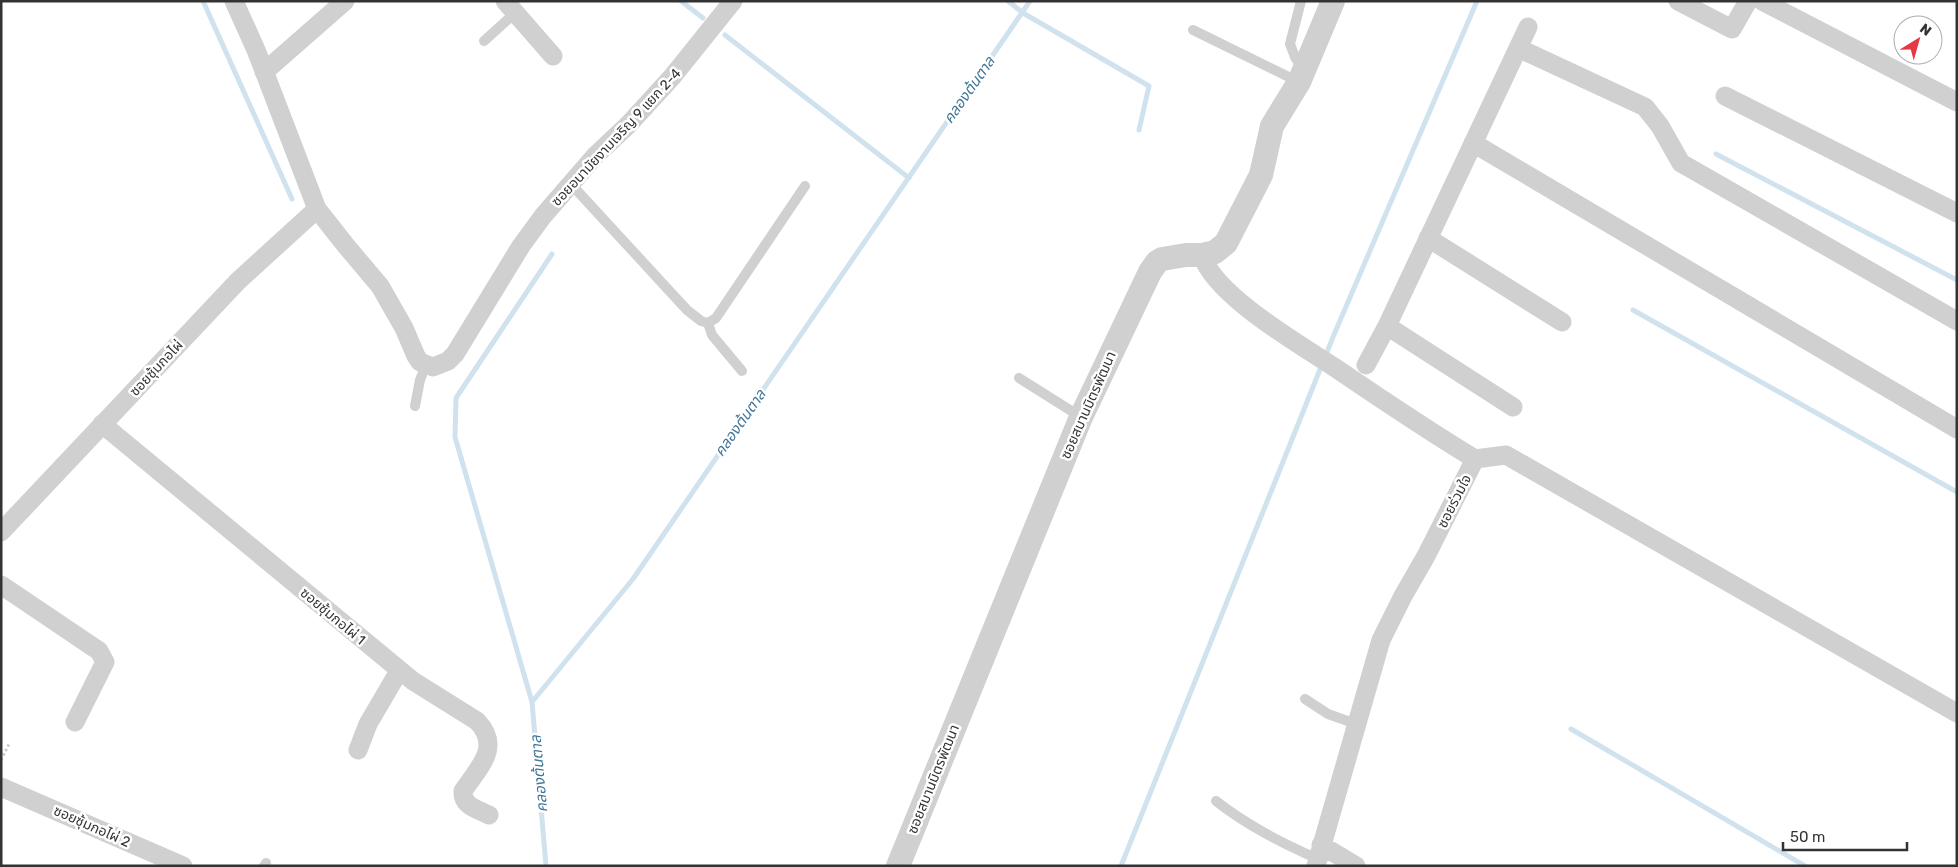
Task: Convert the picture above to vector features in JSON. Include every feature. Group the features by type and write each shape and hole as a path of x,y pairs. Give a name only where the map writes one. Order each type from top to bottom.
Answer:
{"street":[{"path":"234,1 264,72 317,209 380,286 404,328 416,356 420,362 426,365"},
{"path":"264,72 345,1"},
{"name":"ซอยอนามัยงามเจริญ 9 แยก 2-4","path":"426,365 433,367 441,364 455,354 521,246 570,183 672,78 734,1"},
{"name":"ซอยสมานมิตรพัฒนา","path":"898,866 1081,417 1150,272 1156,262 1162,259 1186,254 1202,255 1215,252 1226,243 1262,176 1272,126 1301,76 1333,1"},
{"path":"1678,1 1732,29 1748,1"},
{"path":"1762,1 1957,102"},
{"path":"510,7 553,56"},
{"path":"1366,365 1387,326 1528,27"},
{"path":"1518,48 1645,107 1660,126 1681,163 1957,321"},
{"path":"1725,96 1957,212"},
{"path":"1474,143 1957,429"},
{"name":"ซอยซุ้มกอไผ่","path":"1,532 238,281 317,209"},
{"path":"1428,238 1562,322"},
{"name":"ซอยร่วมใจ","path":"1202,255 1204,263 1226,289 1260,317 1421,426 1475,459 1381,640 1319,857"},
{"path":"1387,326 1513,407"},
{"name":"ซอยซุ้มกอไผ่ 1","path":"102,424 399,671 477,721 485,730 489,739 488,753 463,791 462,796 467,804 489,815"},
{"path":"1475,459 1506,455 1957,713"},
{"path":"1,585 99,651 103,656 105,662 75,722"},
{"path":"358,750 361,738 368,724 399,671"},
{"name":"ซอยซุ้มกอไผ่ 2","path":"1,787 183,866"},
{"path":"1319,857 1356,866"}],"lane":[{"path":"1301,1 1290,44 1301,76"},
{"path":"484,41 510,7"},
{"path":"1193,30 1301,76"},
{"path":"570,183 687,310 708,323"},
{"path":"708,323 716,318 805,186"},
{"path":"708,323 712,335 742,372"},
{"path":"416,406 420,380 426,365"},
{"path":"1019,378 1081,417"},
{"path":"1305,700 1328,714 1356,724"},
{"path":"1216,801 1262,833 1282,844 1319,857"}],"path":[{"path":"1,760 10,742"}],"waterway":[{"path":"203,1 292,199"},
{"path":"681,1 703,18"},
{"path":"1008,1 1023,13 1149,86 1139,130"},
{"name":"คลองต้นตาล","path":"546,866 532,702 633,579 1030,1"},
{"path":"1121,866 1333,337 1477,1"},
{"path":"725,35 909,178"},
{"path":"1716,154 1957,280"},
{"path":"532,702 455,437 456,398 552,254"},
{"path":"1633,310 1957,492"},
{"path":"1571,729 1805,866"}]}
